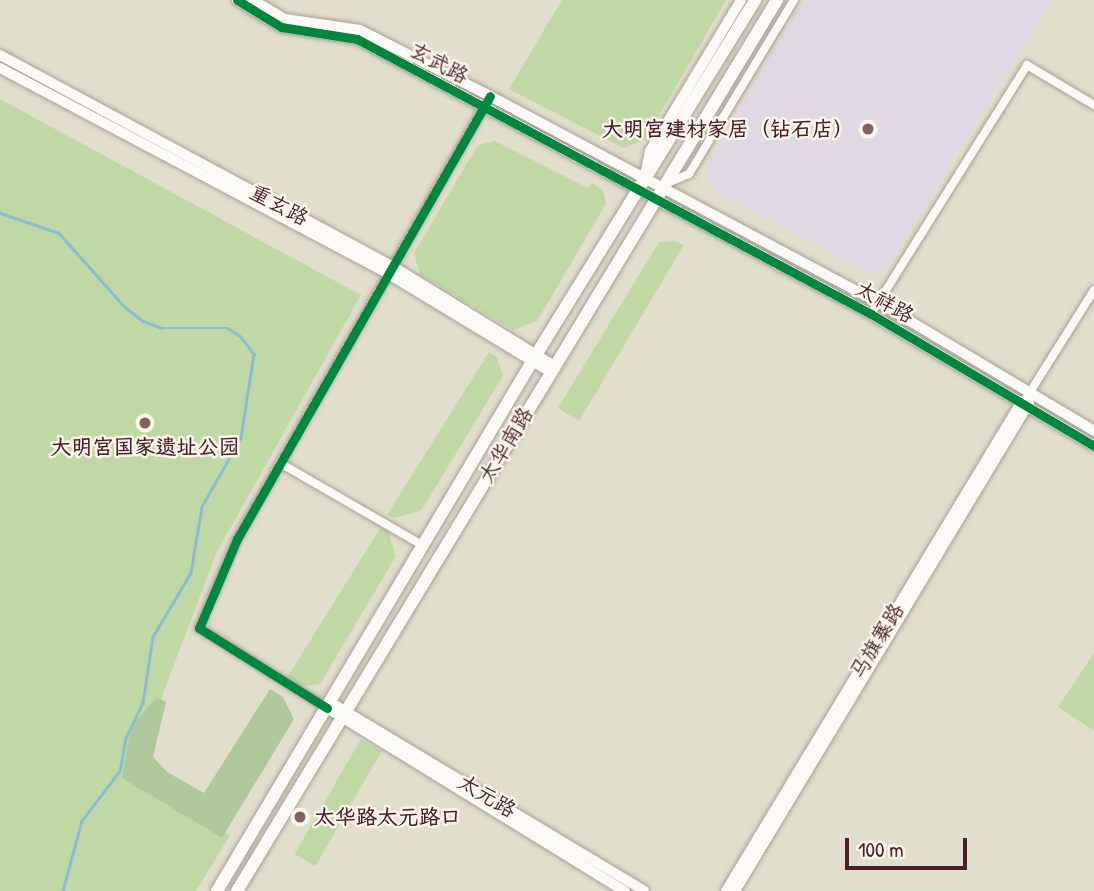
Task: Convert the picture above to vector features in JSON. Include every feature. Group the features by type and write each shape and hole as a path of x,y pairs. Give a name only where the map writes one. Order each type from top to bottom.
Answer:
{"main road":[{"name":"太华南路","path":"237,891 345,717 551,368 777,0"},
{"path":"769,12 783,0"},
{"name":"太华南路","path":"217,891 751,1"},
{"name":"太元路","path":"328,705 625,891"},
{"name":"太元路","path":"345,717 644,891"}],"street":[{"name":"玄武路","path":"237,0 282,27 357,39 484,107 641,182 663,185"},
{"name":"玄武路","path":"253,0 285,19 360,30 490,96 641,182 654,199"},
{"path":"663,185 689,174 794,0"},
{"name":"重玄路","path":"0,55 389,270 551,368"},
{"path":"871,314 1027,65 1094,105"},
{"name":"重玄路","path":"0,68 389,270"},
{"path":"328,705 199,628 237,539 490,96"},
{"name":"太祥路","path":"663,185 878,302 1094,431"},
{"name":"太祥路","path":"654,199 871,314 1094,446"},
{"name":"马旗寨路","path":"735,891 1094,290"},
{"name":"马旗寨路","path":"726,891 1025,403"},
{"path":"280,463 424,546"}],"shaded area":[{"name":"大明宫建材家居（钻石店）","path":"809,0 1052,0 884,272 868,272 715,191 705,171 794,14"}],"green space":[{"path":"562,0 726,0 645,140 623,148 509,89"},
{"name":"大明宫国家遗址公园","path":"0,99 361,295 217,552 133,772 230,835 196,891 0,891"},
{"path":"495,141 588,188 592,183 603,190 606,204 537,321 513,330 420,275 414,253 478,145"},
{"path":"675,241 684,245 579,421 558,408 659,242"},
{"path":"489,352 497,357 503,376 421,511 393,518 387,515"},
{"path":"381,527 388,531 396,556 320,684 297,687 288,682 288,676"},
{"path":"1094,653 1094,731 1058,707"},
{"path":"270,689 283,697 294,719 222,838 122,778 131,725 157,698 166,702 153,757 167,772 204,793"},
{"path":"361,739 382,751 315,866 294,854"}],"waterway":[{"path":"0,213 59,233 125,307 143,321 162,328 228,328 240,336 254,354 241,438 202,507 191,573 153,637 143,703 126,738 120,771 82,821 63,891"}],"cycle path":[{"path":"237,0 281,27 357,39 871,314 1094,446"},
{"path":"327,708 199,628 237,539 490,96"}],"place":[{"name":"大明宫建材家居（钻石店）","path":"868,129"},
{"name":"大明宫国家遗址公园","path":"145,423"},
{"name":"太华路太元路口","path":"300,817"}]}
